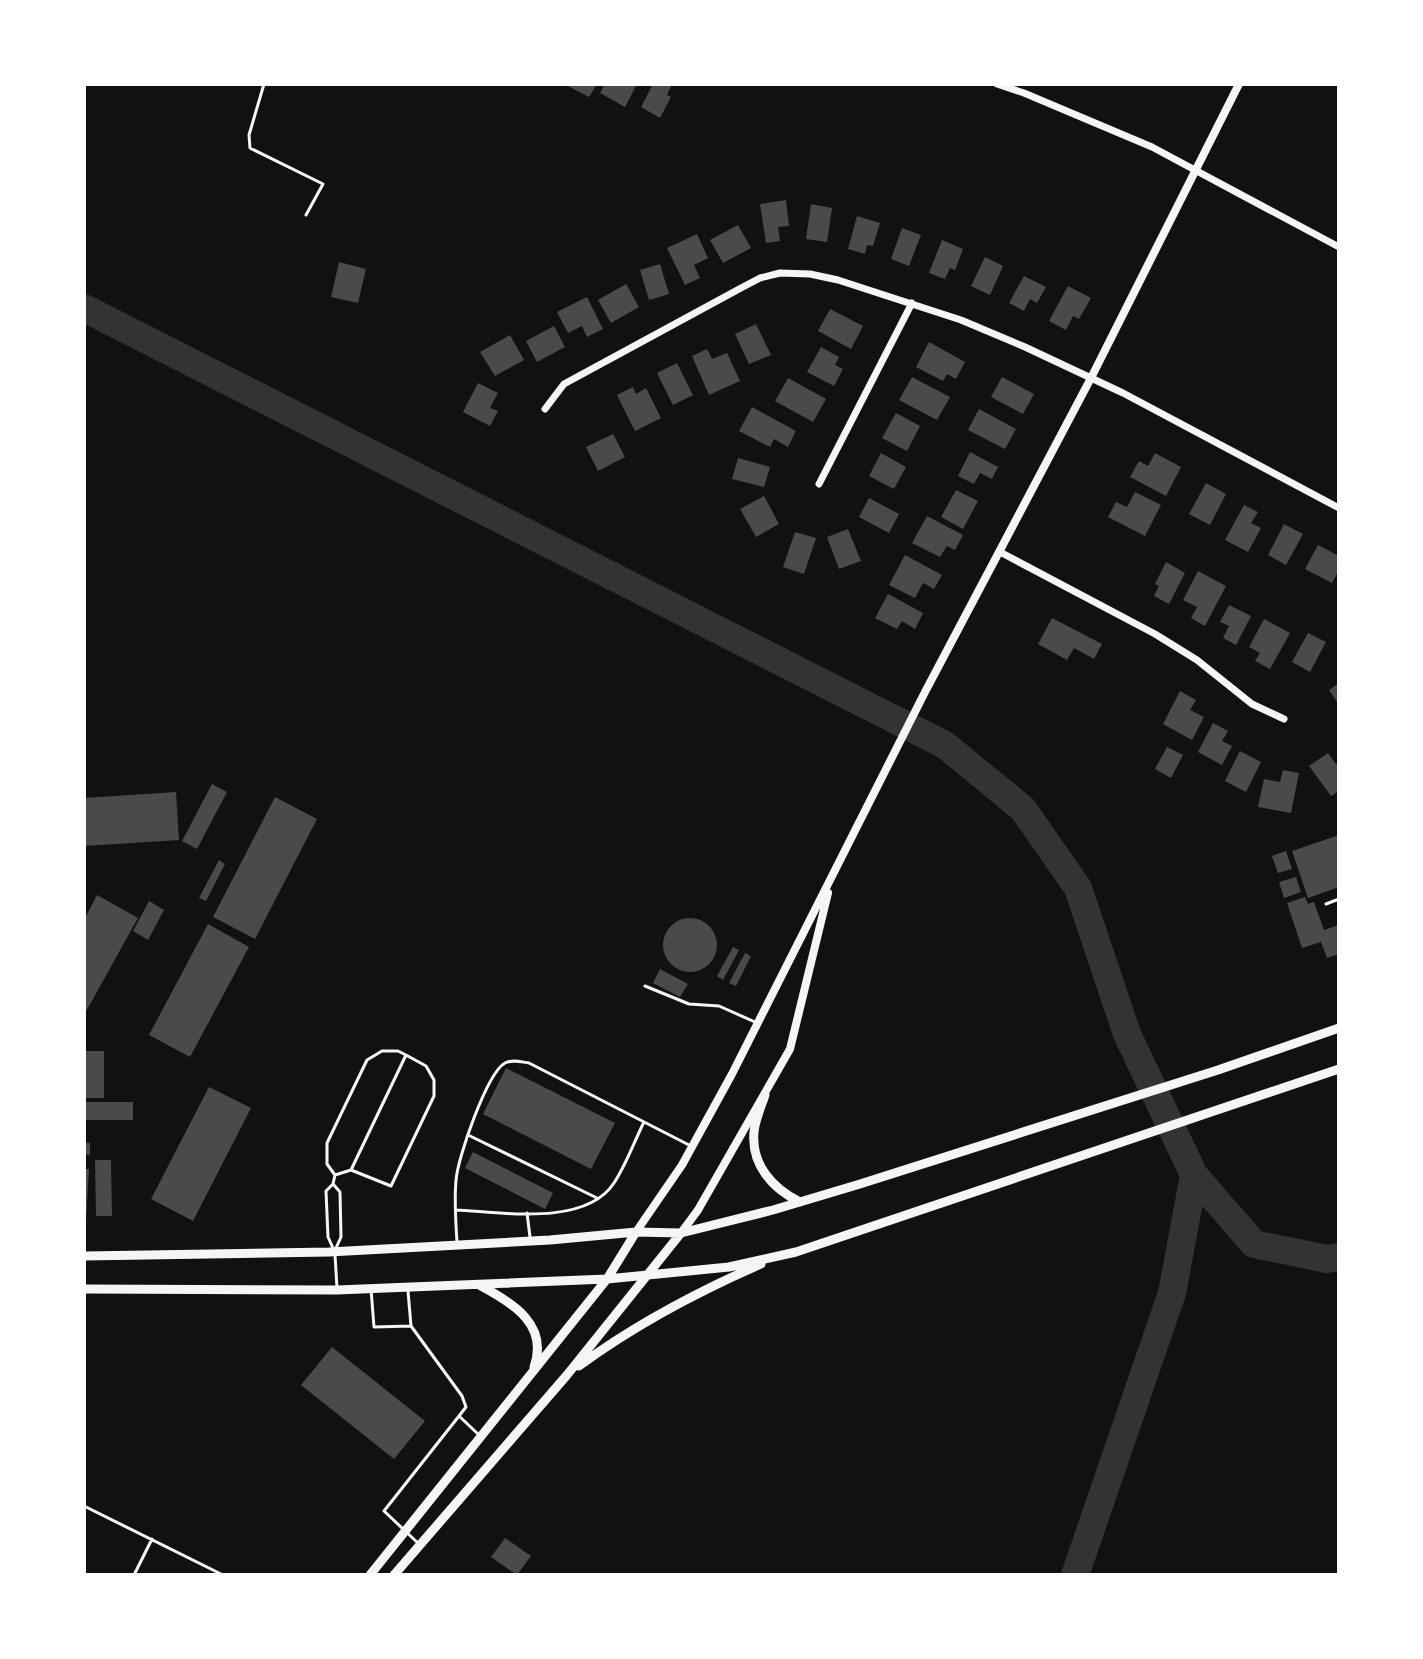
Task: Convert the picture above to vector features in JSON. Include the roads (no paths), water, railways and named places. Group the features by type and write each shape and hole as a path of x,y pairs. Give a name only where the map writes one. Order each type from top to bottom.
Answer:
{"main road":[{"path":"84,1256 335,1251 636,1232 681,1233 800,1202 1218,1070 1339,1028"},
{"path":"84,1289 337,1290 607,1279 729,1267 787,1253 1339,1069"},
{"path":"765,1095 754,1132 755,1151 772,1183 800,1202"},
{"path":"370,1575 607,1279 636,1232"},
{"path":"394,1575 567,1375 681,1233"},
{"path":"567,1375 623,1334 709,1287 787,1253"},
{"path":"478,1284 505,1299 527,1317 533,1327 538,1350 532,1373"}],"street":[{"path":"997,84 1152,147 1339,247"},
{"path":"636,1232 692,1147 758,1024 925,692 1091,378 1239,84"},
{"path":"545,409 564,384 760,278 780,273 810,274 912,303 1025,347 1091,378 1339,508"},
{"path":"819,484 912,303"},
{"path":"1000,552 1155,634 1197,660 1252,704 1284,719"},
{"path":"681,1233 698,1210 790,1049 833,872"}],"lane":[{"path":"264,84 249,135 250,148 323,184 306,215"},
{"path":"1326,904 1339,899"},
{"path":"645,986 689,1004 719,1006 758,1024"},
{"path":"335,1175 351,1170 391,1186 434,1096 434,1080 426,1066 398,1051 382,1051 367,1060 327,1143 327,1164 335,1175 333,1184 326,1191 328,1237 335,1251 337,1290"},
{"path":"351,1170 406,1055"},
{"path":"457,1245 456,1180 468,1135 493,1076 503,1064 514,1060 529,1063 692,1147"},
{"path":"456,1210 551,1214 591,1204 613,1185 644,1122"},
{"path":"468,1135 598,1198"},
{"path":"333,1184 340,1192 341,1237 335,1251"},
{"path":"527,1213 531,1241"},
{"path":"407,1287 411,1326 462,1396 466,1407 384,1511 420,1546"},
{"path":"371,1288 374,1327 411,1326"},
{"path":"459,1416 481,1437"},
{"path":"84,1506 223,1575"},
{"path":"134,1575 152,1539"}],"waterway":[{"path":"84,308 945,745 1023,809 1078,888 1127,1034 1194,1175 1172,1293 1075,1575"},
{"path":"1194,1175 1254,1244 1327,1259 1339,1257"}]}
